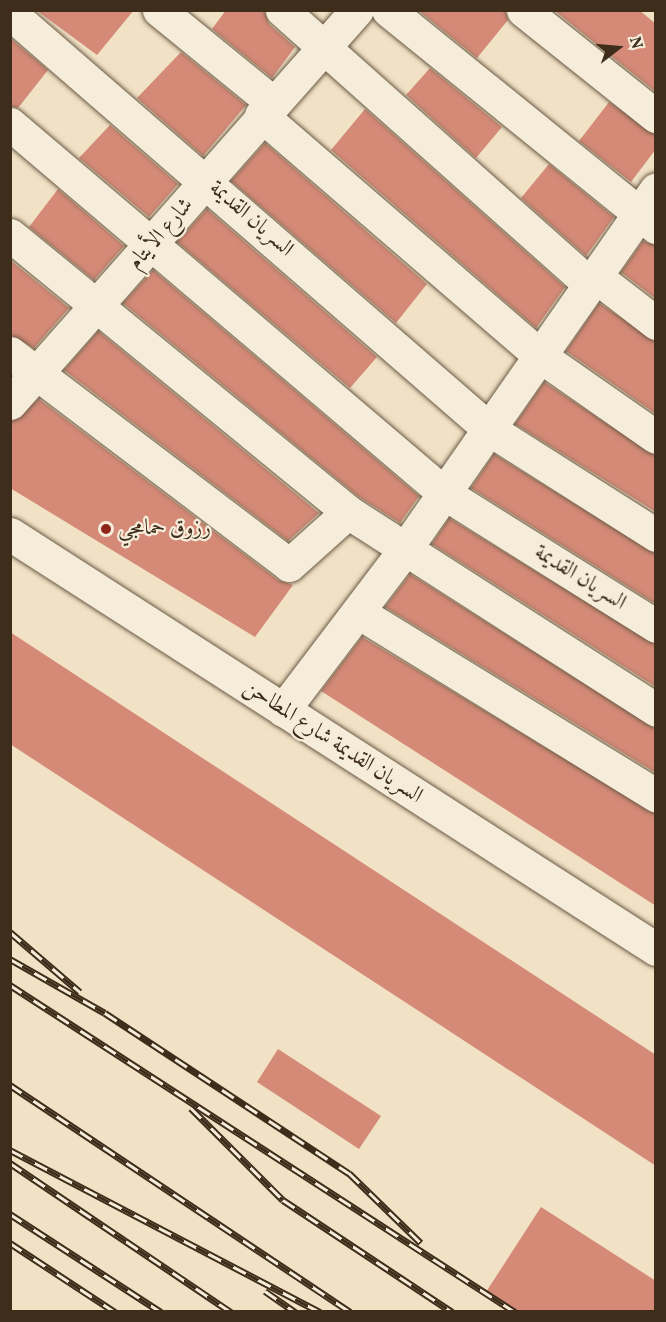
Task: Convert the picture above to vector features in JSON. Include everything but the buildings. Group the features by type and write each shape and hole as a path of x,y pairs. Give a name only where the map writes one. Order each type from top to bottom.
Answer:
{"street":[{"path":"159,10 540,356 656,436"},
{"path":"282,10 592,280 656,323"},
{"name":"شارع الأيتام","path":"10,403 98,308 267,109 327,48 357,10"},
{"path":"283,710 403,552 592,280 650,210 388,10"},
{"path":"523,10 656,116"},
{"name":"السريان القديمة","path":"10,13 207,180 489,429 656,535"},
{"name":"السريان القديمة","path":"10,124 444,493 656,626"},
{"path":"10,235 348,512 403,552 656,710"},
{"path":"10,353 35,376 289,565 348,512"},
{"name":"السريان القديمة شارع المطاحن","path":"10,534 656,949"},
{"path":"358,612 656,795"}],"railway":[{"path":"10,932 80,992"},
{"path":"10,959 105,1013 349,1173 421,1243"},
{"path":"10,985 515,1312"},
{"path":"10,1085 350,1312"},
{"path":"191,1108 283,1200 452,1312"},
{"path":"10,1150 320,1312"},
{"path":"10,1163 231,1312"},
{"path":"10,1214 161,1312"},
{"path":"10,1243 115,1312"},
{"path":"265,1291 295,1312"}],"place":[{"name":"رزوق حمامجي","path":"106,529"}]}
